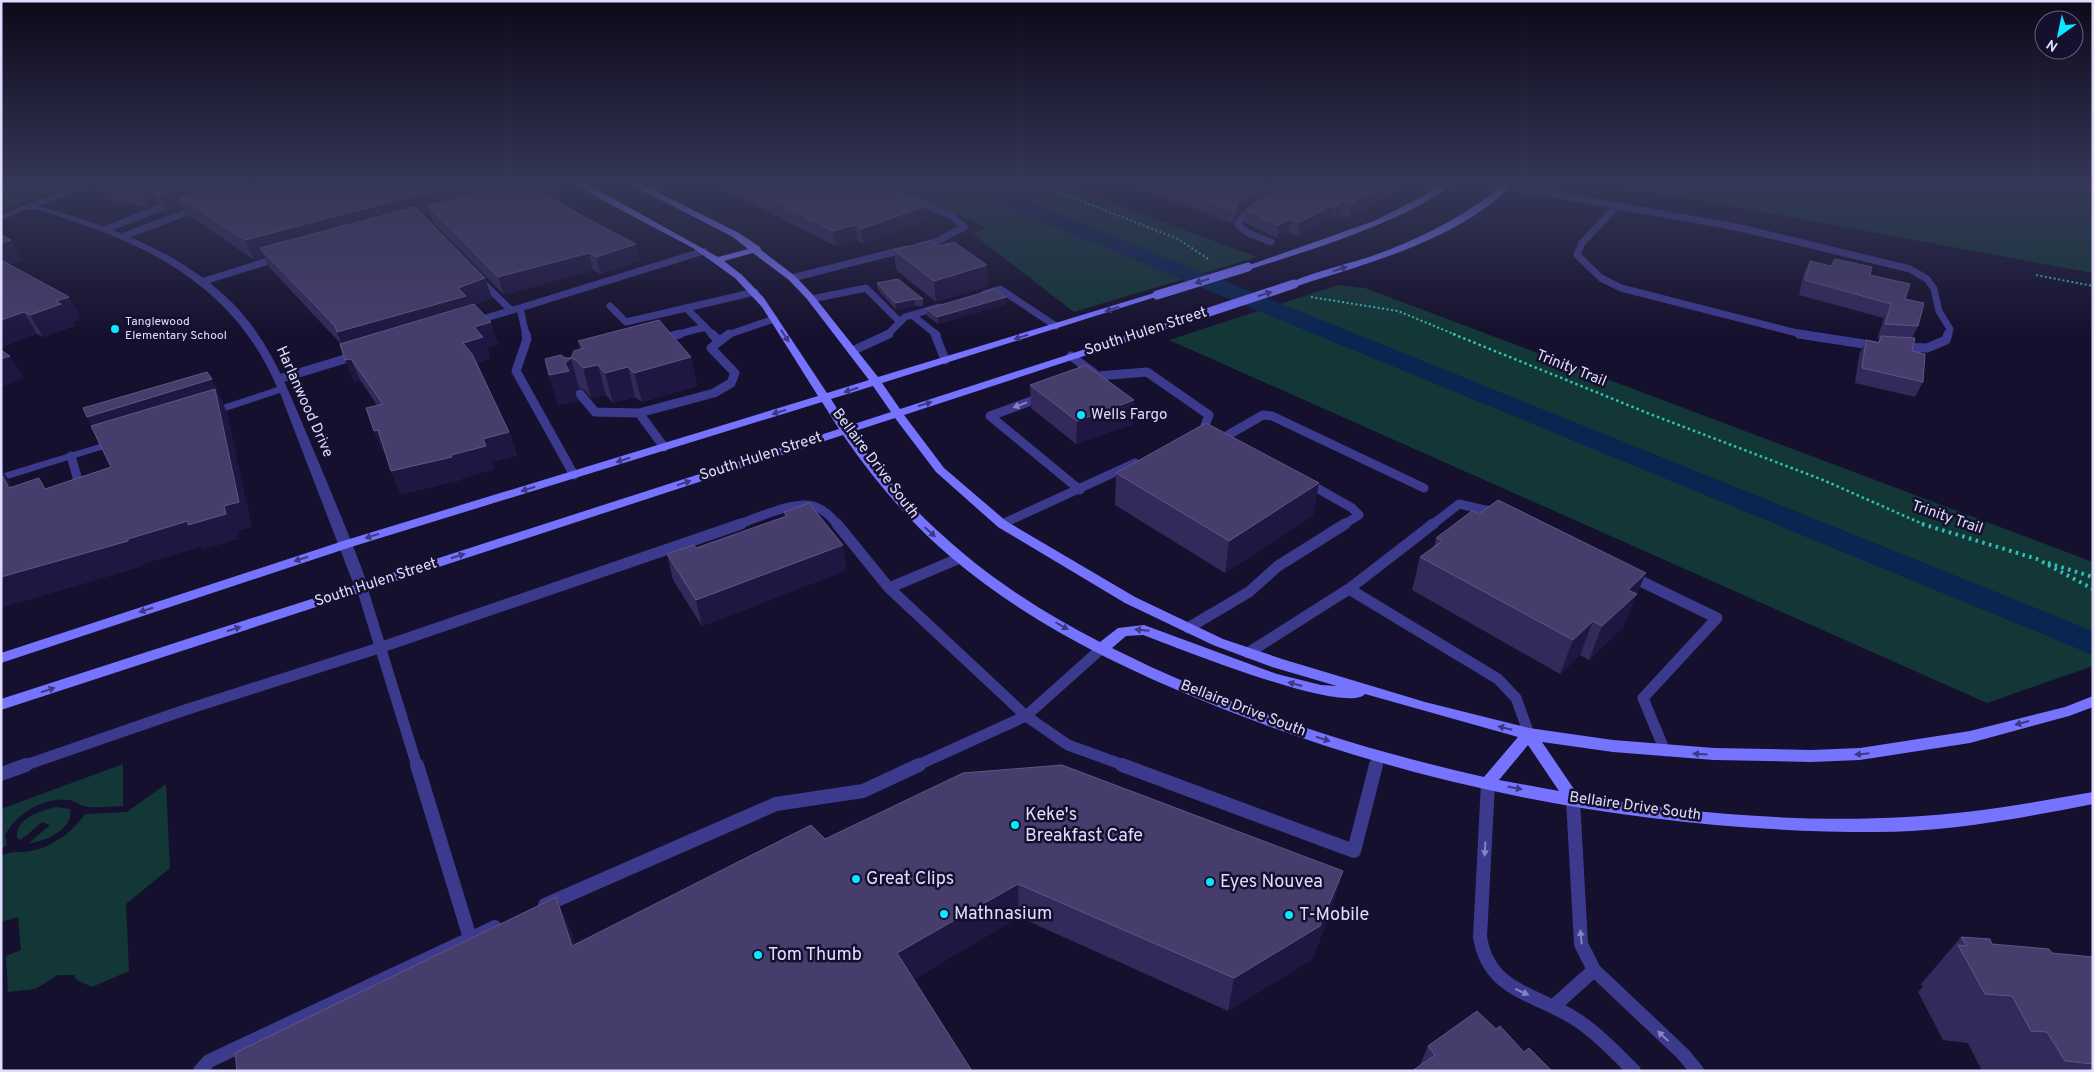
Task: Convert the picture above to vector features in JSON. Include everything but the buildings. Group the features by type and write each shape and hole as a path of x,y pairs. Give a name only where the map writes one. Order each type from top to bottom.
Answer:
{"main road":[{"name":"Bellaire Drive South","path":"673,234 704,251 755,292 845,430 908,512 960,558 989,581 1030,607 1102,648 1137,666 1245,712 1378,756 1488,783 1574,800 1709,817 1824,824 1882,825 2001,815 2093,798"},
{"path":"733,234 756,249 792,278 812,299 940,470 1002,524 1096,581 1188,628 1248,653 1378,694 1529,734 1665,751 1765,756 1860,754 1970,737 2069,711 2093,702"},
{"name":"South Hulen Street","path":"1,658 347,544 825,398 1348,234"},
{"name":"South Hulen Street","path":"1,706 1358,264 1429,234"},
{"path":"716,260 756,249"},
{"path":"1102,648 1124,631 1144,630 1296,684 1341,693 1378,694"},
{"path":"1488,783 1529,734"},
{"path":"1529,734 1574,800"}],"street":[{"name":"Harlanwood Drive","path":"119,234 174,263 202,282 234,309 252,332 280,384 347,544 362,588"},
{"path":"201,415 280,384"},
{"path":"1,478 127,438"}],"lane":[{"path":"124,236 129,234"},
{"path":"792,278 938,241 951,234"},
{"path":"1251,234 1271,242"},
{"path":"1590,234 1582,243 1577,255 1589,270 1606,282 1642,294 1769,326 1856,344 1927,348 1946,340 1950,329 1939,310 1934,289 1927,279 1910,270 1765,234"},
{"path":"464,324 704,251"},
{"path":"202,282 283,257"},
{"path":"476,276 515,309 528,339 516,371 574,475"},
{"path":"812,299 870,286 900,322"},
{"path":"972,297 1000,289 1056,326"},
{"path":"610,306 626,322 755,292"},
{"path":"927,302 934,308"},
{"path":"852,351 889,334 904,317 944,306"},
{"path":"686,308 717,340"},
{"path":"912,315 937,335 945,360"},
{"path":"580,394 595,412 639,414 714,393 731,383 735,373 711,348 717,340 729,333 774,319"},
{"path":"649,343 705,327"},
{"path":"280,384 370,351"},
{"path":"1071,356 1098,376"},
{"path":"1080,383 1098,376 1147,372 1209,414 1203,431 1185,439"},
{"path":"1054,393 990,416 1080,490"},
{"path":"639,414 664,447"},
{"path":"1244,448 1227,440 1228,435 1263,415 1272,416 1424,488"},
{"path":"71,456 83,497"},
{"path":"1002,524 1080,490 1142,460"},
{"path":"1188,628 1250,592 1278,566 1359,515 1352,508 1302,480"},
{"path":"1248,653 1349,589 1459,504 1508,516"},
{"path":"1,774 182,710 382,647 787,508 813,506 829,514 889,588 1026,716 1068,745 1354,851 1378,756"},
{"path":"889,588 960,558"},
{"path":"1621,571 1717,618 1643,698 1665,751"},
{"path":"362,588 382,647 470,938"},
{"path":"1349,589 1489,672 1510,689 1522,707 1529,734"},
{"path":"534,910 776,804 863,791 1026,716 1102,648"},
{"path":"1488,783 1480,948 1490,970 1498,979 1510,987 1554,1006 1578,1021 1634,1071"},
{"path":"1574,800 1581,944 1594,970 1682,1054 1697,1071"},
{"path":"200,1071 209,1061 506,922"},
{"path":"1554,1006 1594,970"}],"path":[{"path":"1165,234 1178,239 1216,264"},
{"path":"2036,275 2093,286"},
{"name":"Trinity Trail","path":"1307,297 1333,299 1398,311 1650,414 1823,480 1934,529 2037,559 2093,589"},
{"path":"2037,559 2093,577"}],"green space":[{"path":"973,234 1195,234 1257,257 1074,312"},
{"path":"1882,234 2093,234 2093,273"},
{"path":"1338,285 1365,288 2093,562 2093,666 1987,703 1169,340"},
{"path":"123,764 123,806 88,807 60,799 41,804 23,814 9,828 5,836 7,845 1,849 1,809"},
{"path":"166,784 170,868 126,904 129,971 92,987 77,980 74,975 58,975 35,989 8,992 6,956 21,950 18,917 1,922 1,856 12,852 31,851 47,846 68,833 85,814 127,812"},
{"path":"56,807 70,809 68,823 57,833 42,840 29,843 50,825 42,822 21,840 17,838 17,831 24,820 36,813"}],"water":[{"path":"1071,234 1108,234 2093,631 2093,655"}],"place":[{"name":"Tanglewood Elementary School","path":"115,329"},
{"name":"Wells Fargo","path":"1081,415"},
{"name":"Keke's Breakfast Cafe","path":"1015,825"},
{"name":"Great Clips","path":"856,879"},
{"name":"Eyes Nouvea","path":"1210,882"},
{"name":"Mathnasium","path":"944,914"},
{"name":"T-Mobile","path":"1289,915"},
{"name":"Tom Thumb","path":"758,955"}]}
